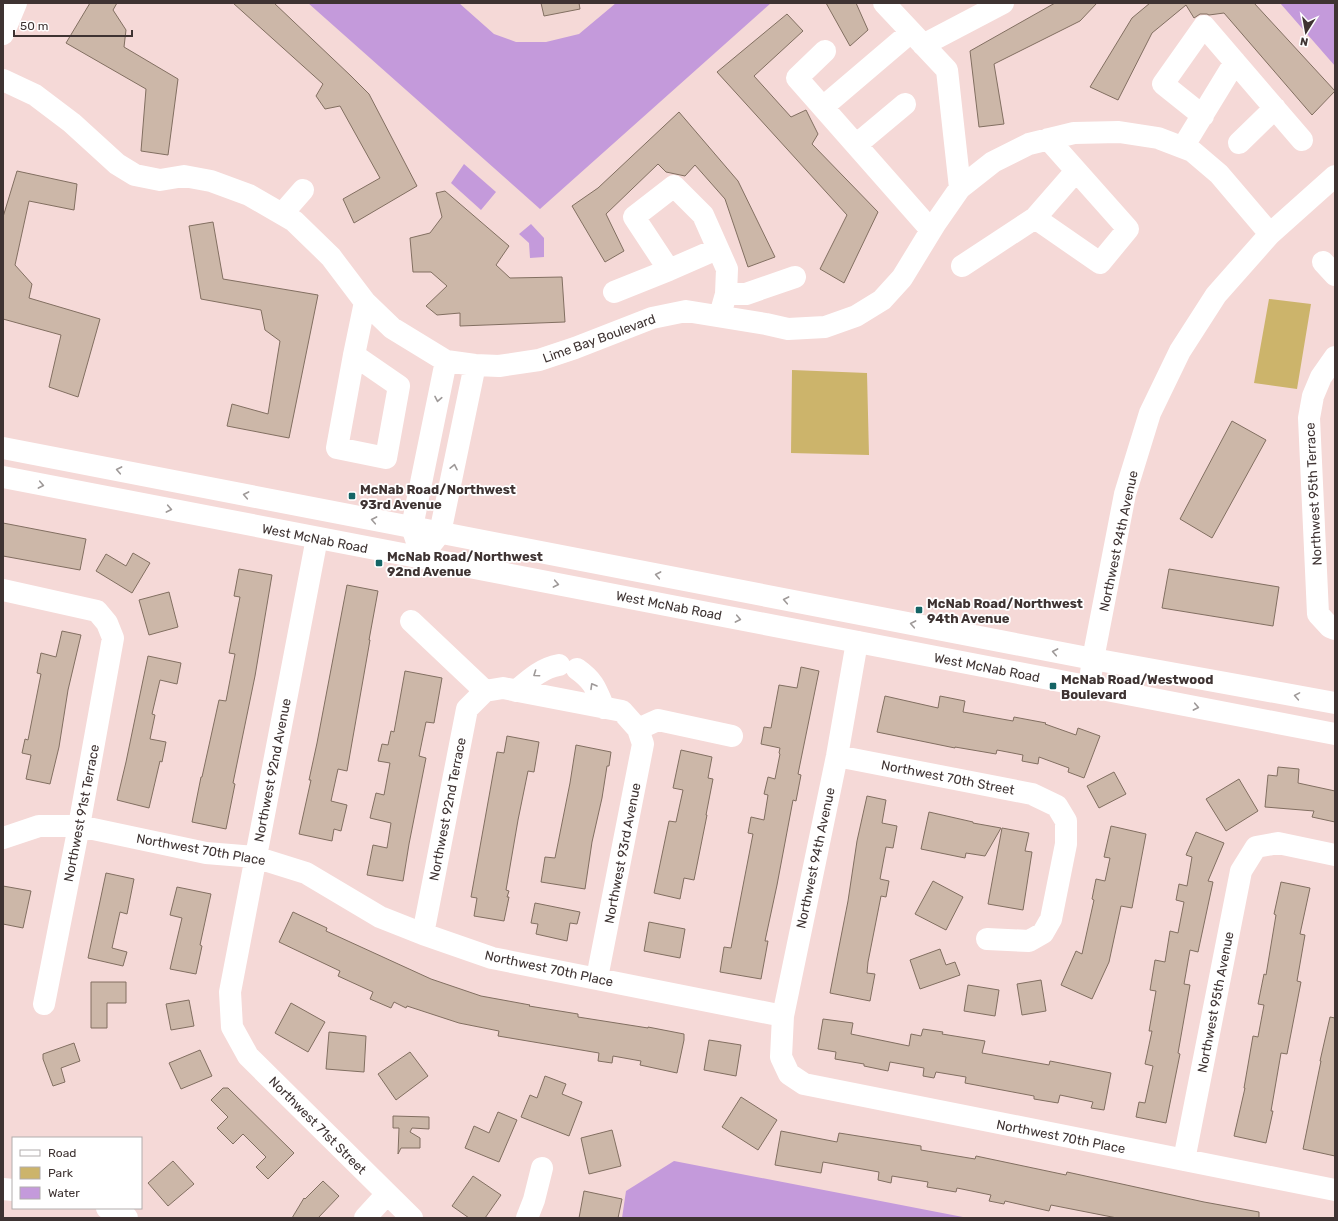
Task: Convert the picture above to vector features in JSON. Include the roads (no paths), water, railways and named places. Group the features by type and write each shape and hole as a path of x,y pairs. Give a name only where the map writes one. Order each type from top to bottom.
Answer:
{"street":[{"path":"3,34 16,3"},
{"path":"884,3 947,70 960,188"},
{"path":"823,107 917,39 1003,3"},
{"path":"1203,116 1164,84 1204,26 1302,140"},
{"path":"825,51 797,78 931,230"},
{"path":"1183,147 1235,62"},
{"name":"Lime Bay Boulevard","path":"3,80 35,95 72,123 117,164 135,175 160,180 184,176 211,181 249,195 294,221 331,257 365,302 392,328 446,361 475,365 499,366 539,360 575,348 652,318 686,311 788,329 824,327 856,316 882,300 902,278 931,230 960,188 993,162 1029,144 1074,133 1119,132 1158,138 1192,151 1219,174 1270,234"},
{"path":"856,146 905,104"},
{"path":"1239,143 1275,108"},
{"path":"1035,218 1100,263 1128,229 1048,139"},
{"path":"962,266 1035,218 1076,171"},
{"name":"Northwest 94th Avenue","path":"1089,687 1093,659 1125,494 1150,413 1180,351 1216,295 1270,234 1335,176"},
{"path":"669,270 634,217 674,186 703,215 727,269 726,294 719,317"},
{"path":"282,214 303,190"},
{"path":"614,292 718,249"},
{"path":"726,294 746,294 796,277"},
{"path":"354,355 365,302"},
{"name":"Northwest 95th Terrace","path":"1335,357 1321,377 1313,396 1309,418 1318,614 1330,627 1335,629"},
{"path":"421,557 412,527 446,361"},
{"path":"421,557 440,533 475,365"},
{"name":"West McNab Road","path":"3,448 1093,659 1335,704"},
{"name":"West McNab Road","path":"3,477 1335,734"},
{"name":"Northwest 92nd Avenue","path":"232,1027 230,992 317,538"},
{"name":"Northwest 91st Terrace","path":"3,590 97,611 107,623 113,638 79,826 44,1004"},
{"path":"411,621 484,692 503,688 622,711 638,729 658,720 732,736"},
{"name":"Northwest 94th Avenue","path":"789,1074 781,1057 782,1016 837,756 857,642"},
{"path":"516,691 542,670 568,667 587,676 594,685 604,708"},
{"name":"Northwest 92nd Terrace","path":"423,934 467,709 484,692"},
{"name":"Northwest 93rd Avenue","path":"597,978 643,744 638,729"},
{"name":"Northwest 70th Street","path":"837,756 1032,794 1057,806 1066,821 1066,844 1051,919 1042,933 1029,940 987,939"},
{"name":"Northwest 70th Place","path":"3,838 39,826 79,826 206,853 255,857 306,873 380,917 492,958 782,1016"},
{"name":"Northwest 95th Avenue","path":"1184,1160 1241,871 1256,847 1278,842 1335,855"},
{"name":"Northwest 71st Street","path":"232,1027 248,1056 412,1218"},
{"name":"Northwest 70th Place","path":"789,1074 804,1084 1335,1190"},
{"path":"527,1218 534,1200 542,1168"},
{"path":"365,1218 387,1194"},
{"path":"112,1209 122,1211 127,1218"}],"water":[{"path":"308,3 459,3 494,34 516,42 546,42 579,34 616,3 771,3 540,209"},
{"path":"1280,3 1335,3 1335,66"},
{"path":"464,164 496,192 481,210 451,183"},
{"path":"531,224 544,238 544,257 530,258 529,243 519,234"},
{"path":"674,1161 968,1218 622,1218 626,1191"}],"place":[{"name":"McNab Road/Northwest 93rd Avenue","path":"352,496"},
{"name":"McNab Road/Northwest 92nd Avenue","path":"379,563"},
{"name":"McNab Road/Northwest 94th Avenue","path":"919,610"},
{"name":"McNab Road/Westwood Boulevard","path":"1053,686"}]}
